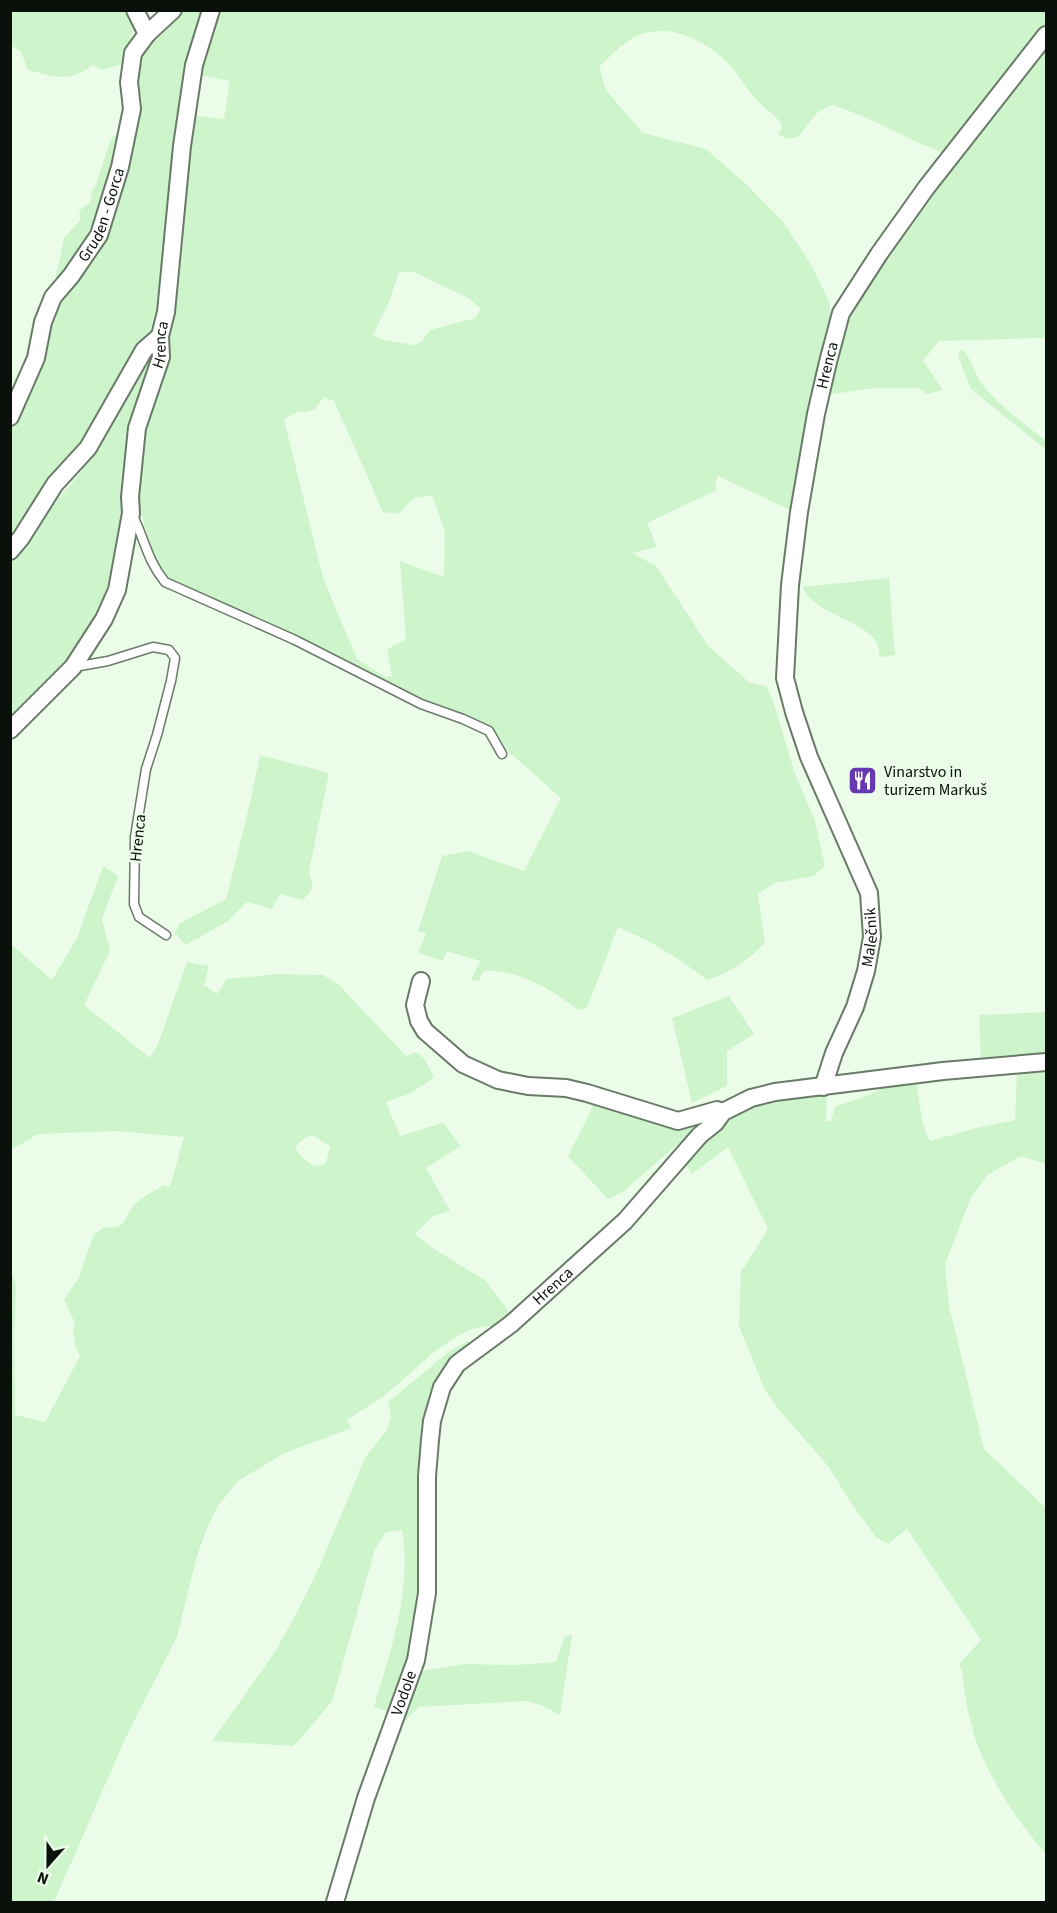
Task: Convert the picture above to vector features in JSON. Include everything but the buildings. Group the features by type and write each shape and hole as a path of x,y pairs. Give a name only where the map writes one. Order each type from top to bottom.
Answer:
{"street":[{"path":"135,10 147,34"},
{"name":"Gruden - Gorca","path":"10,417 36,358 44,322 53,297 71,276 99,235 120,167 132,109 129,82 133,53 147,34 173,10"},
{"name":"Hrenca","path":"10,730 73,667 104,619 117,590 131,513 130,497 137,428 161,357 160,336 166,312 182,146 194,65 211,10"},
{"name":"Hrenca","path":"809,757 785,678 789,585 816,414 842,313 879,254 926,188 1047,36"},
{"path":"10,551 21,538 54,484 88,448 144,350 160,336"},
{"name":"Malečnik","path":"809,757 869,893 872,913 872,937 866,971 855,1007 834,1053 823,1087"},
{"name":"Hrenca","path":"421,981 415,1005 419,1021 425,1031 463,1064 498,1080 528,1086 566,1088 678,1121 717,1110 723,1112"},
{"path":"823,1087 943,1071 1047,1062"},
{"name":"Hrenca","path":"427,1476 432,1421 438,1397 448,1376 457,1364 511,1324 625,1221 723,1112 751,1098 795,1088 823,1087"},
{"name":"Vodole","path":"335,1902 366,1798 416,1660 427,1593 427,1476"}],"lane":[{"path":"131,513 140,530 151,563 165,582 295,640 421,704 489,731 502,754"},
{"name":"Hrenca","path":"73,667 108,662 153,647 169,650 175,658 158,735 146,770 135,837 134,904 139,917 166,935"}],"green space":[{"path":"11,11 146,11 134,29 123,64 102,70 93,65 77,74 62,77 28,70 21,52 11,45"},
{"path":"162,11 209,11 162,303 156,323 139,347 108,406 11,542 11,429 28,392 56,312 106,231 133,67"},
{"path":"218,11 1046,11 1046,28 946,154 832,105 818,112 798,137 786,139 778,134 782,129 781,122 753,96 732,67 703,44 679,34 654,31 636,36 599,67 606,90 643,133 706,149 745,183 784,223 812,266 829,301 832,318 796,501 790,510 718,476 715,485 717,490 647,523 657,547 632,553 656,566 709,647 750,683 766,686 773,700 794,771 815,821 825,866 813,876 775,883 758,894 765,943 753,955 731,970 707,980 686,964 642,938 618,927 588,1005 585,1009 578,1010 546,988 509,973 484,971 479,981 471,980 480,961 447,951 443,961 418,953 426,934 418,931 442,856 468,851 524,871 561,798 498,742 493,729 472,718 451,714 340,661 272,624 174,582 163,574 149,543 139,504 137,482 140,447 168,349 174,307 190,115 224,119 230,81 198,75","holes":["399,272 414,272 468,298 481,309 475,318 430,330 421,342 413,345 384,340 373,335 388,304","324,397 334,401 383,512 398,514 414,498 432,495 445,532 444,577 400,561 406,639 387,649 392,676 386,677 357,659 323,578 284,419 300,411 315,409"]},
{"path":"1046,45 1046,338 939,341 923,361 943,390 927,394 919,388 875,388 826,395 844,330 856,304 901,234"},
{"path":"122,135 105,193 90,229 82,246 59,281 55,280 64,238 81,219 79,212 91,202 91,193 97,182 110,141 113,136"},
{"path":"960,349 968,356 979,380 996,400 1046,441 1046,450 971,389 958,356"},
{"path":"147,356 152,359 117,556 100,609 66,666 21,707 11,722 11,555 81,472"},
{"path":"889,578 895,655 880,657 877,643 870,635 817,604 803,587"},
{"path":"260,755 329,773 309,872 313,888 303,900 280,894 272,909 247,902 228,921 186,945 175,933 179,924 226,899"},
{"path":"103,866 118,876 102,919 110,951 84,1005 150,1058 158,1044 187,962 209,966 204,985 217,994 227,979 278,974 323,975 339,985 406,1056 416,1052 425,1059 434,1078 409,1094 386,1102 400,1136 443,1123 461,1146 426,1168 450,1211 433,1216 415,1234 431,1247 486,1281 509,1312 496,1325 471,1329 433,1353 384,1396 347,1420 351,1428 283,1454 238,1481 218,1506 207,1528 196,1559 177,1637 126,1737 54,1902 11,1902 10,1269 16,1284 15,1415 45,1422 80,1356 75,1345 73,1330 75,1323 64,1299 78,1279 94,1234 104,1227 117,1227 138,1201 164,1185 170,1187 184,1137 117,1131 38,1134 11,1150 11,944 52,980 77,938","holes":["313,1135 330,1147 326,1163 317,1166 304,1158 295,1146"]},
{"path":"729,996 754,1034 727,1051 727,1086 692,1103 672,1018"},
{"path":"1046,1012 1046,1057 981,1061 979,1015"},
{"path":"1046,1068 1046,1164 1021,1156 989,1174 971,1197 945,1264 949,1306 984,1449 1046,1508 1046,1854 1002,1795 984,1760 972,1727 959,1664 981,1640 907,1529 888,1544 877,1538 853,1506 828,1466 779,1410 764,1388 739,1326 741,1269 768,1229 728,1147 692,1174 684,1161 727,1118 745,1106 827,1090 826,1121 831,1121 835,1107 885,1087 916,1081 923,1125 930,1141 1015,1120 1017,1070"},
{"path":"595,1099 679,1125 711,1114 687,1143 679,1143 624,1191 608,1199 568,1156"},
{"path":"468,1341 471,1343 453,1356 441,1374 416,1635 392,1713 374,1707 393,1642 402,1598 404,1553 402,1530 386,1532 375,1549 332,1701 307,1731 293,1746 212,1741 275,1652 295,1616 316,1574 366,1456 387,1430 391,1416 388,1402 451,1350"},
{"path":"572,1635 560,1715 541,1705 526,1701 419,1707 394,1732 417,1672 464,1664 516,1665 556,1662 565,1636"}],"place":[{"name":"Vinarstvo in turizem Markuš","path":"863,781"}]}
